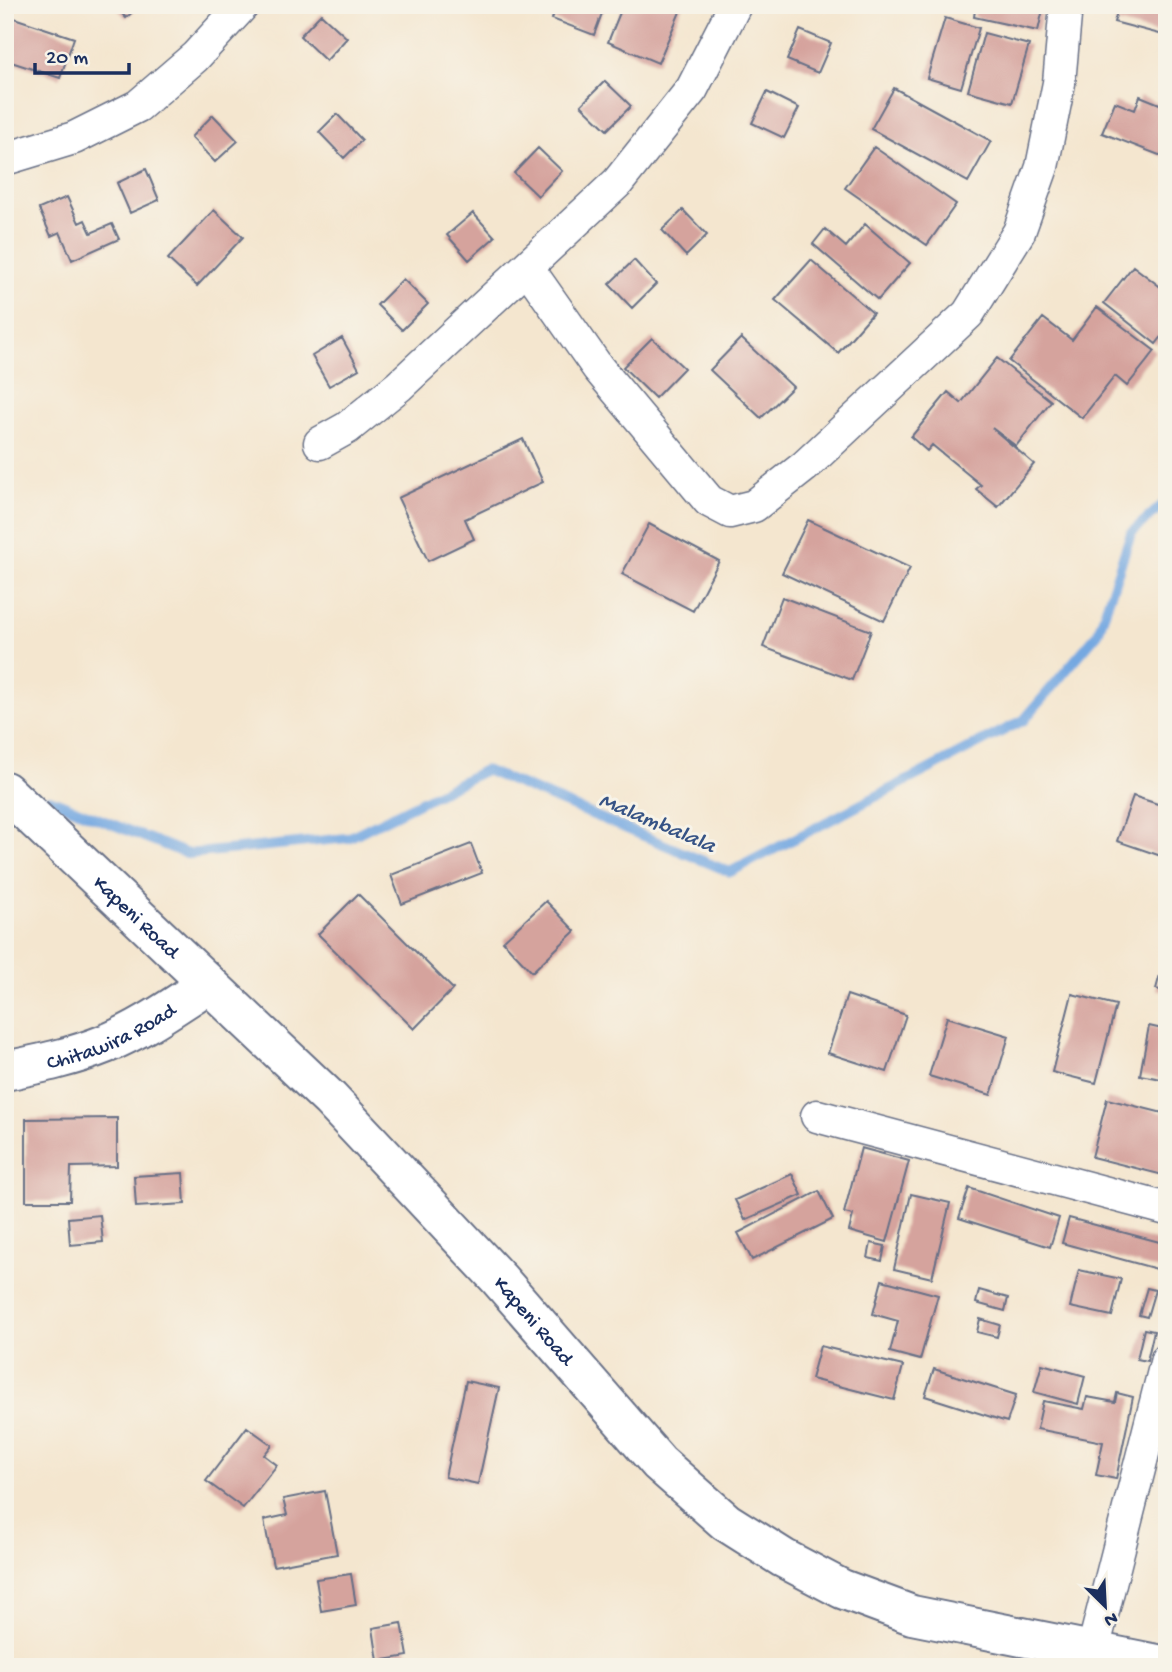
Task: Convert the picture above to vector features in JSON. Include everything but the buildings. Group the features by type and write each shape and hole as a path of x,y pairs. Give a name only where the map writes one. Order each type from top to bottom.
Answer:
{"main road":[{"name":"Kapeni Road","path":"18,803 330,1099 499,1279 659,1462 726,1522 783,1558 842,1590 912,1615 1167,1666"},
{"name":"Chitawira Road","path":"5,1071 57,1060 105,1044 145,1025 208,984"}],"street":[{"path":"5,159 74,138 138,106 195,57 243,5"},
{"path":"320,443 347,428 398,386 618,182 692,89 735,5"},
{"path":"527,267 598,368 709,501 730,512 754,506 806,466 968,314 1012,244 1019,232 1042,167 1059,83 1066,5"},
{"path":"817,1116 1167,1209"},
{"path":"1093,1650 1167,1359"}],"waterway":[{"name":"Malambalala","path":"49,799 187,854 348,838 485,770 730,872 1024,720 1098,633 1131,533 1167,501"}]}
